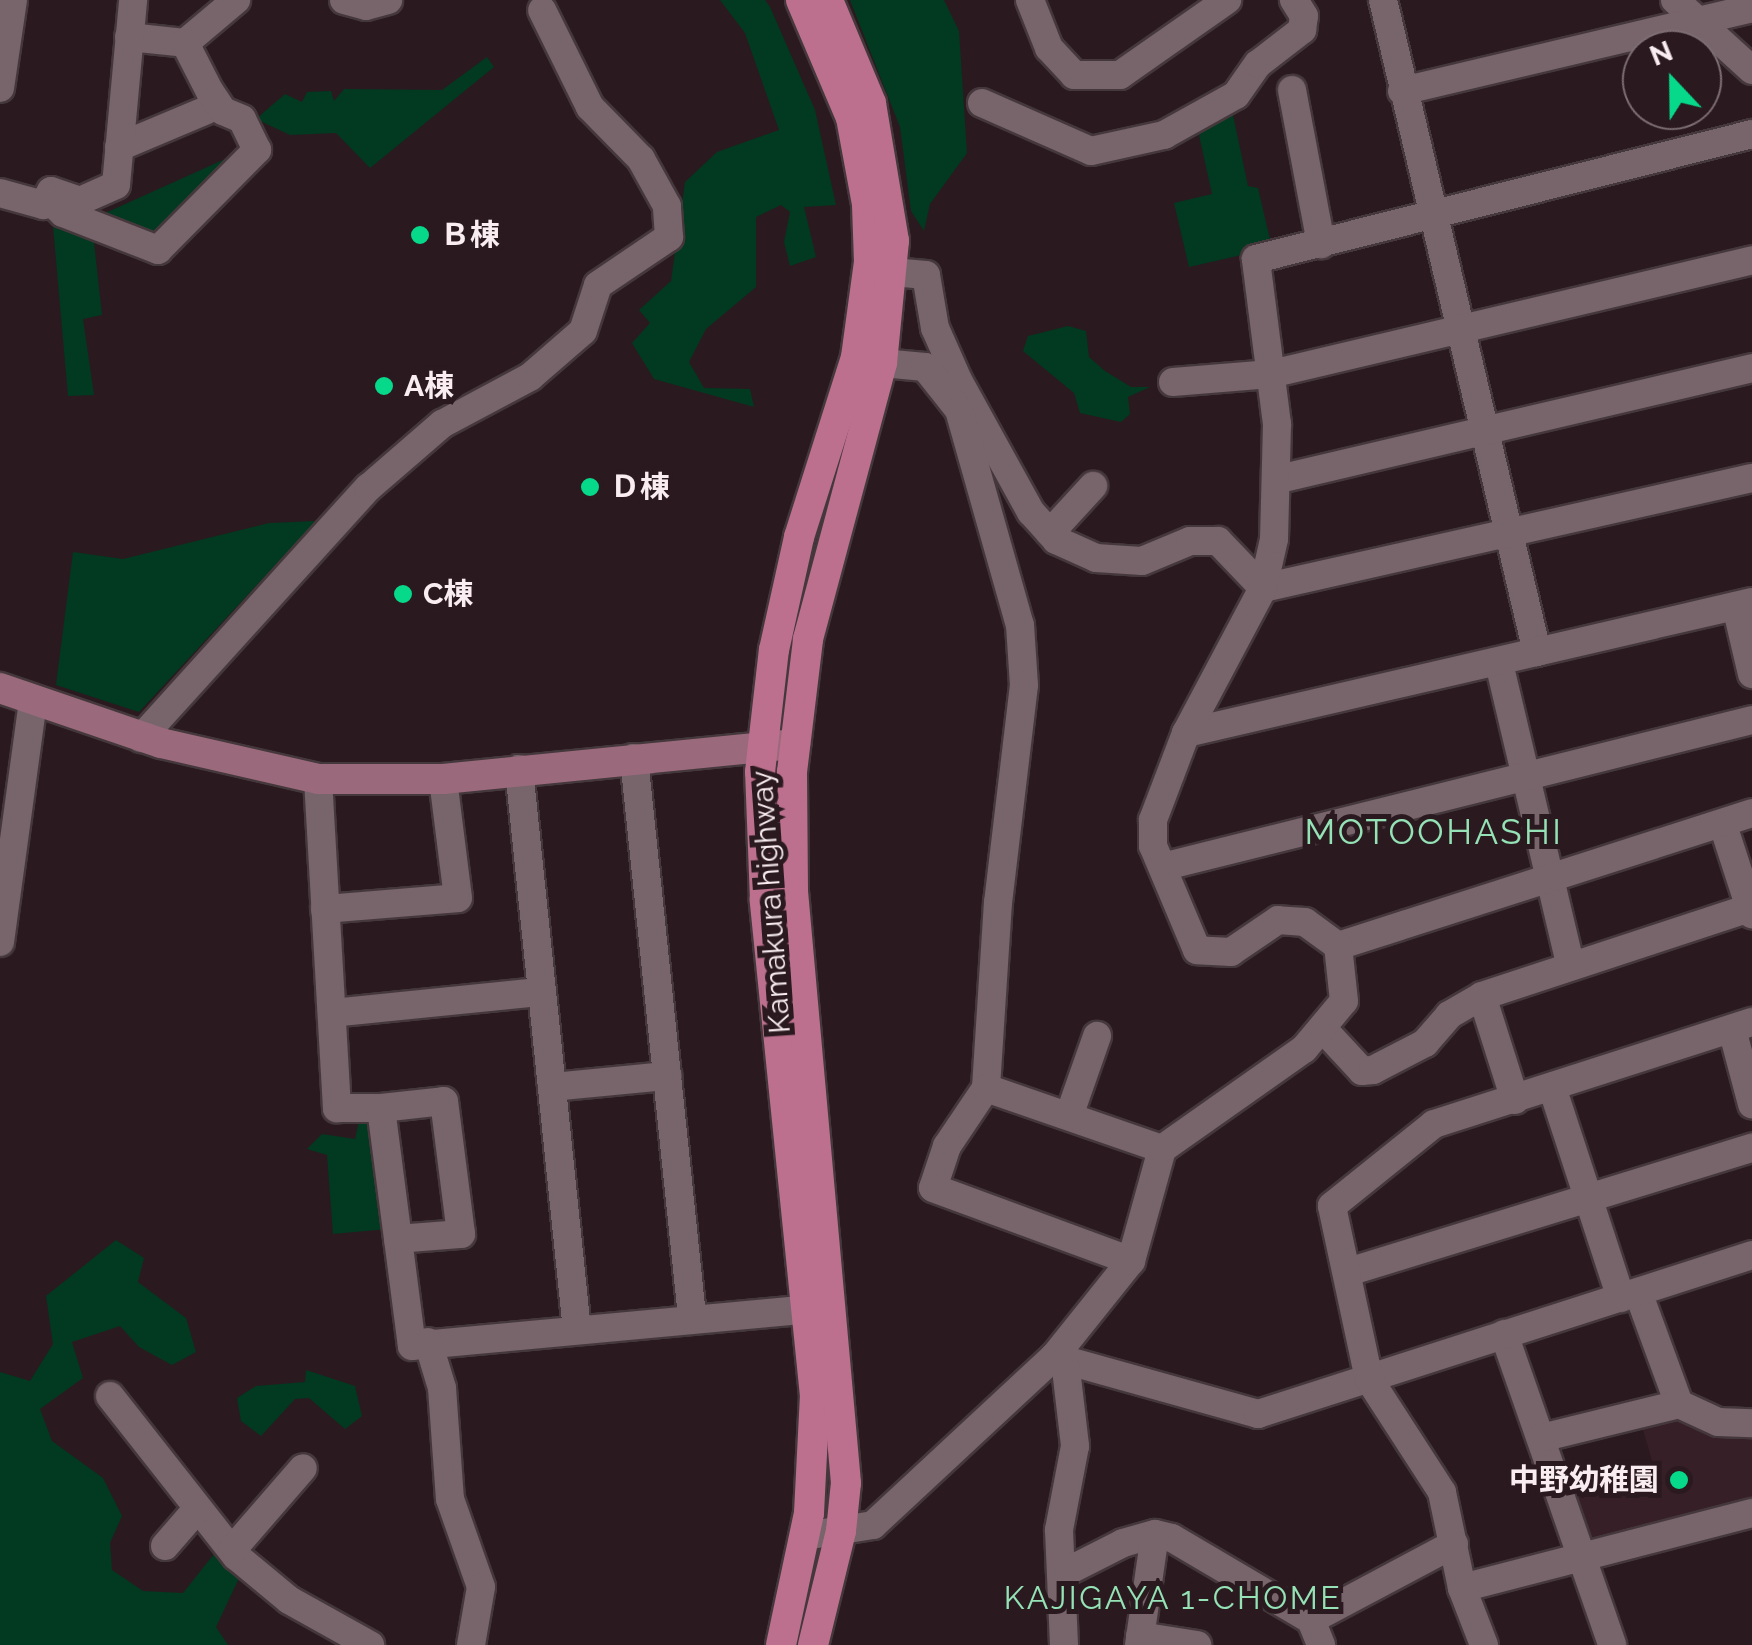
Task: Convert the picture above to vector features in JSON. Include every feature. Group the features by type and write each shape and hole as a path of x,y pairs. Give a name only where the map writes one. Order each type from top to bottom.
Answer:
{"main road":[{"name":"Kamakura highway","path":"781,1645 805,1536 815,1396 765,900 762,746 799,538 856,357 869,262 868,204 851,118 801,0"},
{"name":"Kamakura highway","path":"813,1645 841,1531 841,1387 792,891 795,744 808,639 882,363 892,272 883,149 856,59 828,0"}],"street":[{"path":"0,88 13,0"},
{"path":"0,193 43,205 51,191 80,200 116,186 134,0"},
{"path":"129,37 185,43 236,0"},
{"path":"344,0 366,6 388,0"},
{"path":"1030,0 1049,48 1074,75 1120,74 1227,0"},
{"path":"982,104 1091,151 1164,135 1236,94 1258,64 1302,30 1304,16 1294,0"},
{"path":"1383,0 1536,652"},
{"path":"1675,0 1752,70"},
{"path":"1402,92 1752,8"},
{"path":"142,738 368,488 442,424 530,377 583,331 598,285 670,237 666,206 649,174 590,107 542,10"},
{"path":"47,198 63,214 158,250 257,150 242,118 224,111 210,92 185,43"},
{"path":"1292,90 1321,244"},
{"path":"119,147 207,110"},
{"path":"805,1536 872,1525 1054,1357 1131,1261 1162,1149 1324,1030 1344,1001 1338,946 1304,922 1278,920 1231,952 1198,950 1166,866 1154,846 1153,820 1186,733 1264,588 1278,479 1271,374 1256,260 1752,134"},
{"path":"1174,382 1271,374 1752,260"},
{"path":"892,272 926,275 935,328 981,477 1020,624 1024,685 998,902 986,1088 947,1146 933,1188 1131,1261"},
{"path":"882,363 925,367 950,383 1050,534 1096,558 1142,561 1190,541 1218,541 1264,588"},
{"path":"1278,479 1752,368"},
{"path":"1264,588 1509,537 1752,478"},
{"path":"1050,534 1093,486"},
{"path":"1186,733 1744,604 1752,674"},
{"path":"1499,663 1570,964"},
{"path":"0,688 142,738 318,779 443,779 795,744"},
{"path":"0,942 8,839 33,700"},
{"path":"1166,866 1752,720"},
{"path":"634,758 692,1316"},
{"path":"519,769 576,1330"},
{"path":"318,779 337,1108 381,1108 444,1100 461,1234 398,1239"},
{"path":"326,908 458,898 443,779"},
{"path":"1338,946 1752,814"},
{"path":"1324,1030 1362,1071 1373,1070 1425,1043 1450,1015 1482,996 1570,964 1751,909 1724,825"},
{"path":"332,1013 540,992"},
{"path":"1482,996 1515,1100"},
{"path":"1484,1645 1462,1588 1442,1492 1369,1379 1332,1206 1434,1124 1742,1026 1752,1104"},
{"path":"1068,1116 1097,1036"},
{"path":"552,1087 667,1076"},
{"path":"1552,1087 1587,1198 1679,1404"},
{"path":"986,1088 1162,1149"},
{"path":"381,1108 412,1346 692,1316 808,1309"},
{"path":"1348,1272 1752,1148"},
{"path":"1054,1357 1258,1414 1752,1255"},
{"path":"1504,1334 1578,1558 1612,1645"},
{"path":"428,1342 442,1388 450,1499 481,1587 472,1645"},
{"path":"1054,1357 1066,1369 1075,1446 1059,1530 1064,1645"},
{"path":"110,1396 232,1550 289,1600 370,1645"},
{"path":"1541,1438 1679,1404 1718,1422 1752,1423"},
{"path":"232,1550 303,1468"},
{"path":"164,1546 197,1509"},
{"path":"1462,1588 1752,1513"},
{"path":"1062,1574 1155,1534"},
{"path":"1155,1534 1316,1633 1454,1544"},
{"path":"1155,1534 1140,1640 1197,1645"}],"shaded area":[{"name":"中野幼稚園","path":"1682,1416 1752,1423 1752,1513 1578,1557 1559,1495 1653,1464 1643,1429"}],"green space":[{"path":"720,0 765,0 770,7 815,110 836,205 804,207 816,257 790,266 784,242 790,212 781,205 756,217 756,287 706,329 689,362 704,388 750,389 754,407 654,379 632,343 650,323 639,310 671,281 685,182 717,152 779,130 745,33"},
{"path":"850,0 944,0 959,31 967,153 930,204 924,231 911,211 900,127"},
{"path":"487,57 494,67 370,168 336,133 290,135 256,119 285,94 302,102 307,92 331,91 334,101 344,89 442,90"},
{"path":"1232,110 1248,186 1258,188 1272,248 1189,267 1174,203 1212,194 1199,135"},
{"path":"234,155 152,234 103,214"},
{"path":"52,215 94,242 102,315 83,319 94,395 68,396"},
{"path":"1068,326 1086,331 1089,357 1105,371 1131,387 1150,387 1128,397 1130,414 1121,422 1080,413 1074,393 1023,351 1028,336"},
{"path":"316,521 139,712 56,685 73,552 123,559 269,523"},
{"path":"360,1116 373,1128 387,1229 333,1234 327,1155 307,1149 322,1134 355,1139"},
{"path":"116,1240 144,1258 138,1282 186,1318 196,1352 172,1365 139,1347 120,1326 72,1342 83,1378 40,1409 52,1441 103,1478 122,1516 110,1543 112,1570 143,1591 183,1593 218,1549 241,1574 216,1627 228,1645 0,1645 0,1372 30,1381 53,1344 46,1296"},
{"path":"306,1370 355,1386 362,1416 345,1429 309,1398 295,1399 261,1436 241,1421 237,1398 256,1386 305,1382"}],"place":[{"name":"Ｂ棟","path":"420,235"},
{"name":"A棟","path":"384,386"},
{"name":"Ｄ棟","path":"590,487"},
{"name":"C棟","path":"403,594"},
{"name":"中野幼稚園","path":"1679,1480"}],"district":[{"name":"MOTOOHASHI","path":"1434,832"},
{"name":"KAJIGAYA 1-CHOME","path":"1173,1598"}]}
